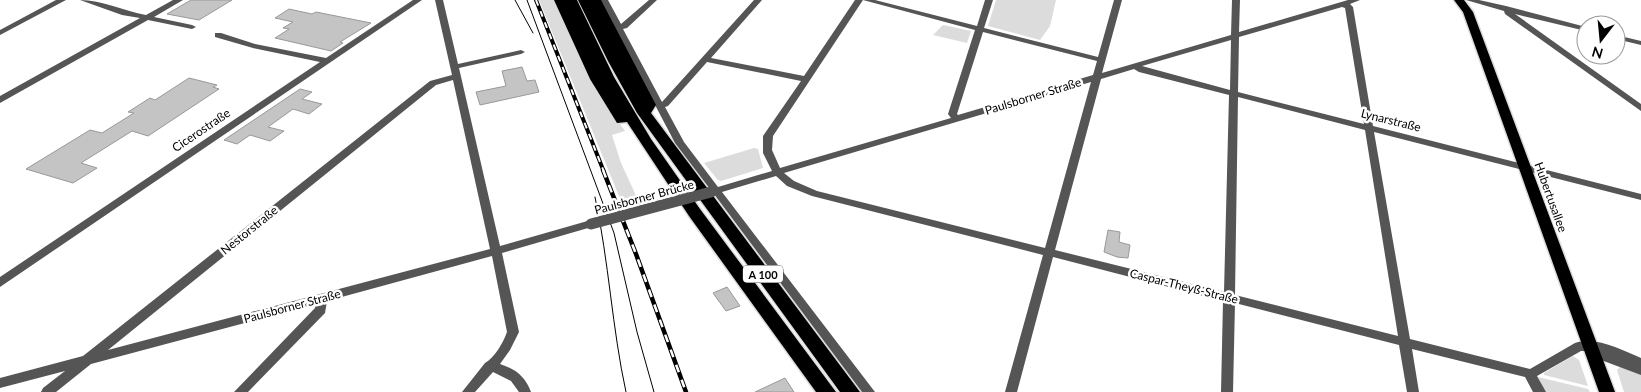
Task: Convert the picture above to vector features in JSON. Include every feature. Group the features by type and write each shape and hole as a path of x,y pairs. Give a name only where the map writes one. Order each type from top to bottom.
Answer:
{"highway":[{"path":"560,0 603,93 632,132 644,138"},
{"name":"A 100","path":"571,0 620,101 644,138 685,198 827,392"},
{"name":"A 100","path":"584,0 618,69 644,113 851,392"},
{"path":"595,0 649,105 644,113"}],"main road":[{"name":"Hubertusallee","path":"1459,0 1468,12 1607,392"},
{"name":"Hubertusallee","path":"1468,12 1470,8 1469,0"}],"street":[{"path":"0,33 62,0"},
{"path":"84,0 192,28"},
{"path":"0,100 179,0"},
{"name":"Cicerostraße","path":"0,283 418,0"},
{"path":"439,0 513,332 511,340 468,392"},
{"path":"604,0 680,143 713,191 870,392"},
{"path":"619,27 624,26 653,0"},
{"path":"660,106 665,104 758,0"},
{"path":"777,172 767,153 768,136 859,0"},
{"path":"866,0 1101,60"},
{"path":"957,119 952,114 989,0"},
{"path":"1011,392 1118,0"},
{"path":"1227,392 1236,0"},
{"name":"Paulsborner Straße","path":"713,191 1356,0"},
{"path":"1469,0 1576,26"},
{"path":"1343,4 1349,7 1413,392"},
{"path":"1506,8 1508,12 1641,108"},
{"path":"218,35 252,45 326,61"},
{"path":"1626,39 1641,43"},
{"name":"Nestorstraße","path":"47,392 433,83 455,72 521,52"},
{"path":"706,59 806,79"},
{"name":"Lynarstraße","path":"1136,66 1142,70 1641,197"},
{"name":"Caspar-Theyß-Straße","path":"777,172 792,185 809,191 1531,374"},
{"name":"Paulsborner Brücke","path":"584,226 713,191"},
{"name":"Paulsborner Straße","path":"0,383 322,298 584,226"},
{"path":"240,392 321,310 322,298"},
{"path":"1540,392 1531,379 1531,374 1579,346 1591,348 1605,357 1640,363"},
{"path":"489,366 514,375 525,392"}],"shaded area":[{"path":"539,0 555,0 595,89 625,131 612,135 621,163 639,202 623,206"},
{"path":"996,0 1056,0 1050,26 1040,40 988,26"},
{"path":"943,25 971,31 967,43 933,35"},
{"path":"754,148 758,149 763,168 721,181 704,163"},
{"path":"1573,356 1579,360 1588,386 1544,375 1544,373"},
{"path":"1620,367 1641,373 1641,392 1624,392 1617,370"},
{"path":"1538,377 1588,389 1590,392 1545,392"}],"building":[{"path":"191,0 232,0 199,20 167,14"},
{"path":"289,9 312,14 316,12 371,23 340,42 343,43 331,51 275,38 289,29 283,28 293,22 275,18"},
{"path":"522,67 527,81 535,80 539,92 480,105 476,92 506,86 502,71"},
{"path":"189,78 217,85 213,87 219,89 148,136 132,131 81,163 97,168 73,183 26,169 90,130 102,133 134,113 128,112 150,98 155,100"},
{"path":"300,89 312,92 302,99 322,104 309,114 293,109 268,127 284,131 270,141 250,135 237,144 224,140"},
{"path":"1108,230 1120,232 1119,242 1130,245 1128,258 1117,257 1104,252"},
{"path":"727,287 740,306 726,311 713,293"},
{"path":"785,378 794,392 755,392"}],"tram line":[{"path":"515,0 533,33"},
{"path":"527,0 614,233 637,332 654,392"},
{"path":"595,197 626,392"}],"railway":[{"path":"536,0 604,172"},
{"path":"603,170 686,392"}]}
